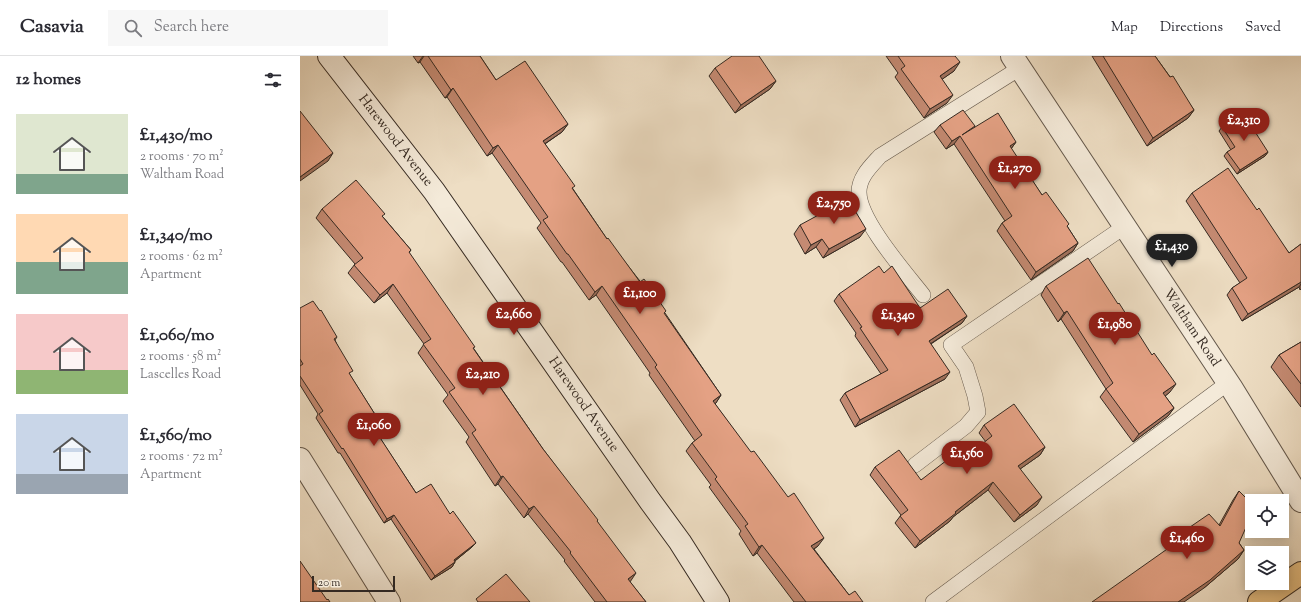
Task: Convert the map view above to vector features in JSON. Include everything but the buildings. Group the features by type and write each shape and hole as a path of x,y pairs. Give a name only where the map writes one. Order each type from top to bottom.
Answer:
{"main road":[{"path":"1259,602 1301,572"}],"street":[{"name":"Harewood Avenue","path":"329,56 434,191 650,502 680,542 718,602"},
{"name":"Waltham Road","path":"1016,62 1228,383 1301,501"},
{"path":"300,460 389,602"}],"lane":[{"path":"923,295 873,230 861,206 859,191 863,175 880,156 1016,62"},
{"path":"915,465 966,426 978,412 975,396 966,368 951,345 1124,227"},
{"path":"933,602 1228,383"}]}
